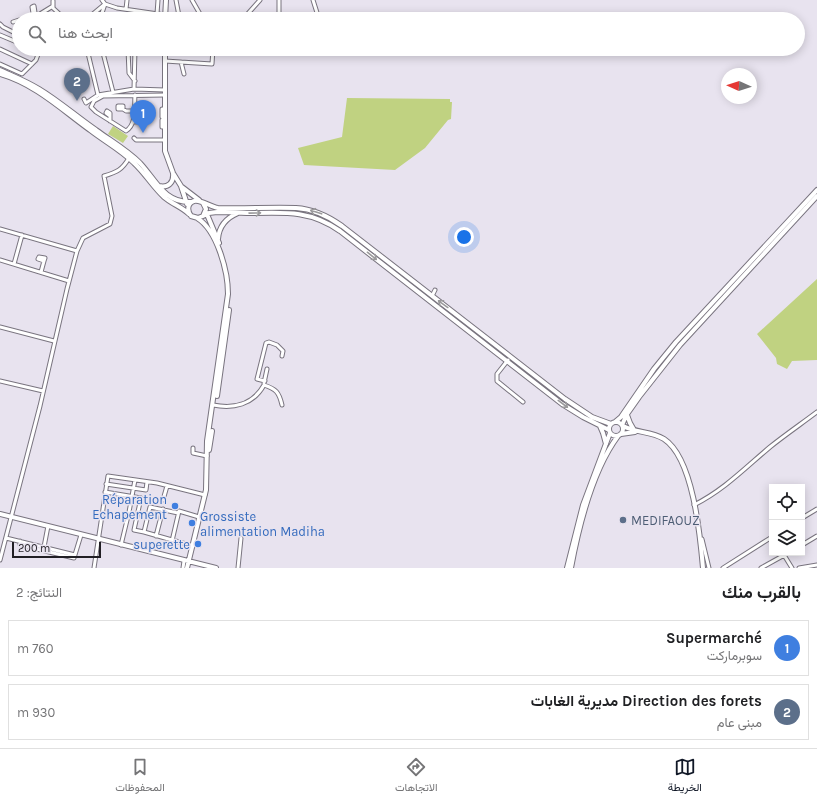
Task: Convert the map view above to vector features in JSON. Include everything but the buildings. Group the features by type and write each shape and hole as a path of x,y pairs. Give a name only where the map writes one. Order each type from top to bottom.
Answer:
{"main road":[{"path":"165,12 166,0"},
{"path":"165,56 164,140 167,156 173,173 189,202 188,209 190,215"},
{"path":"0,70 24,80 43,91 92,128 126,151 142,165 158,186 171,198 179,201 201,202"},
{"path":"0,74 23,83 41,94 129,158 164,197 184,209 190,215 197,218 208,228 216,243 228,287 214,405"},
{"path":"158,186 164,187 171,183 173,173"},
{"path":"181,186 201,202 216,208 296,208 321,213 342,226 565,399 592,416 613,423 619,422 622,426 636,431 648,432 669,443 676,450 687,474 700,531 703,568"},
{"path":"567,568 583,504 606,446 613,423 621,416 654,369 676,342 817,190"},
{"path":"571,568 588,499 604,458 623,430 622,426 627,414 680,344 817,196"},
{"path":"187,568 187,561 193,546 205,495 207,441 214,405 230,293 226,267 218,242 201,202"},
{"path":"197,218 205,213 213,212 294,213 313,217 328,223 566,406 614,435 636,431"},
{"path":"218,242 219,232 223,224 239,213"},
{"path":"627,414 630,423 636,431"},
{"path":"600,426 606,446"},
{"path":"0,514 187,561 199,566 216,568"}],"street":[{"path":"54,0 53,6 58,12"},
{"path":"102,0 105,4 110,6 142,12"},
{"path":"126,9 127,0"},
{"path":"157,12 158,0"},
{"path":"176,0 178,12"},
{"path":"192,0 199,12"},
{"path":"249,12 260,0"},
{"path":"278,0 280,12"},
{"path":"313,0 317,12"},
{"path":"95,12 105,4"},
{"path":"102,12 105,4"},
{"path":"43,12 53,6"},
{"path":"0,24 12,32"},
{"path":"0,35 12,40"},
{"path":"0,49 12,55"},
{"path":"15,56 32,64"},
{"path":"0,64 22,74 32,64 37,56"},
{"path":"88,56 98,95"},
{"path":"104,56 113,92"},
{"path":"128,56 129,73 135,81"},
{"path":"134,89 135,56"},
{"path":"165,61 212,64 213,56"},
{"path":"181,62 184,74"},
{"path":"84,99 86,103 98,95 134,89 165,92"},
{"path":"134,95 133,122 131,128 126,131 91,107 94,101 102,96 165,92"},
{"path":"123,109 126,111 134,111"},
{"path":"110,116 110,121"},
{"path":"133,122 148,121"},
{"path":"134,138 140,141 164,140"},
{"path":"0,560 77,252 83,238 110,224 112,216 104,176 116,172 124,167 129,158"},
{"path":"0,229 77,252"},
{"path":"14,264 22,235"},
{"path":"0,260 42,271 69,281"},
{"path":"42,271 44,270 44,262"},
{"path":"432,296 435,290"},
{"path":"0,327 54,341"},
{"path":"282,356 282,349 269,342 266,343 257,379 274,388 282,405"},
{"path":"508,360 497,374 497,381 522,402"},
{"path":"214,405 227,407 241,404 256,395 260,392 264,383 267,369"},
{"path":"0,381 43,391"},
{"path":"694,505 721,489 784,436 817,412"},
{"path":"193,448 193,453 207,456"},
{"path":"94,568 106,484 109,475 205,495"},
{"path":"121,544 135,480"},
{"path":"106,484 146,490 147,482"},
{"path":"163,500 167,486"},
{"path":"105,492 141,498 134,530 193,546"},
{"path":"144,532 150,507 178,513 179,511 199,517"},
{"path":"805,516 817,509"},
{"path":"156,536 163,510"},
{"path":"172,541 178,513"},
{"path":"44,547 48,526"},
{"path":"700,531 709,568"},
{"path":"20,541 20,545 74,558 80,535"},
{"path":"805,543 817,536"},
{"path":"6,538 75,555"},
{"path":"238,568 241,538"},
{"path":"723,568 769,540"},
{"path":"761,568 782,556"},
{"path":"785,556 792,568 795,566 798,568 817,565"},
{"path":"183,568 187,561"}],"green space":[{"path":"347,98 450,99 450,102 452,102 451,119 448,120 425,148 395,170 304,165 298,148 342,137"},
{"path":"113,126 128,136 123,143 108,134"},
{"path":"817,279 817,360 792,361 787,369 777,364 776,358 757,334"}],"place":[{"name":"Direction des forets مديرية الغابات","path":"77,101"},
{"name":"Supermarché","path":"143,133"},
{"name":"Réparation Echapement","path":"175,506"},
{"name":"MEDIFAOUZ","path":"623,520"},
{"name":"Grossiste alimentation Madiha","path":"192,523"},
{"name":"superette","path":"198,544"}]}
